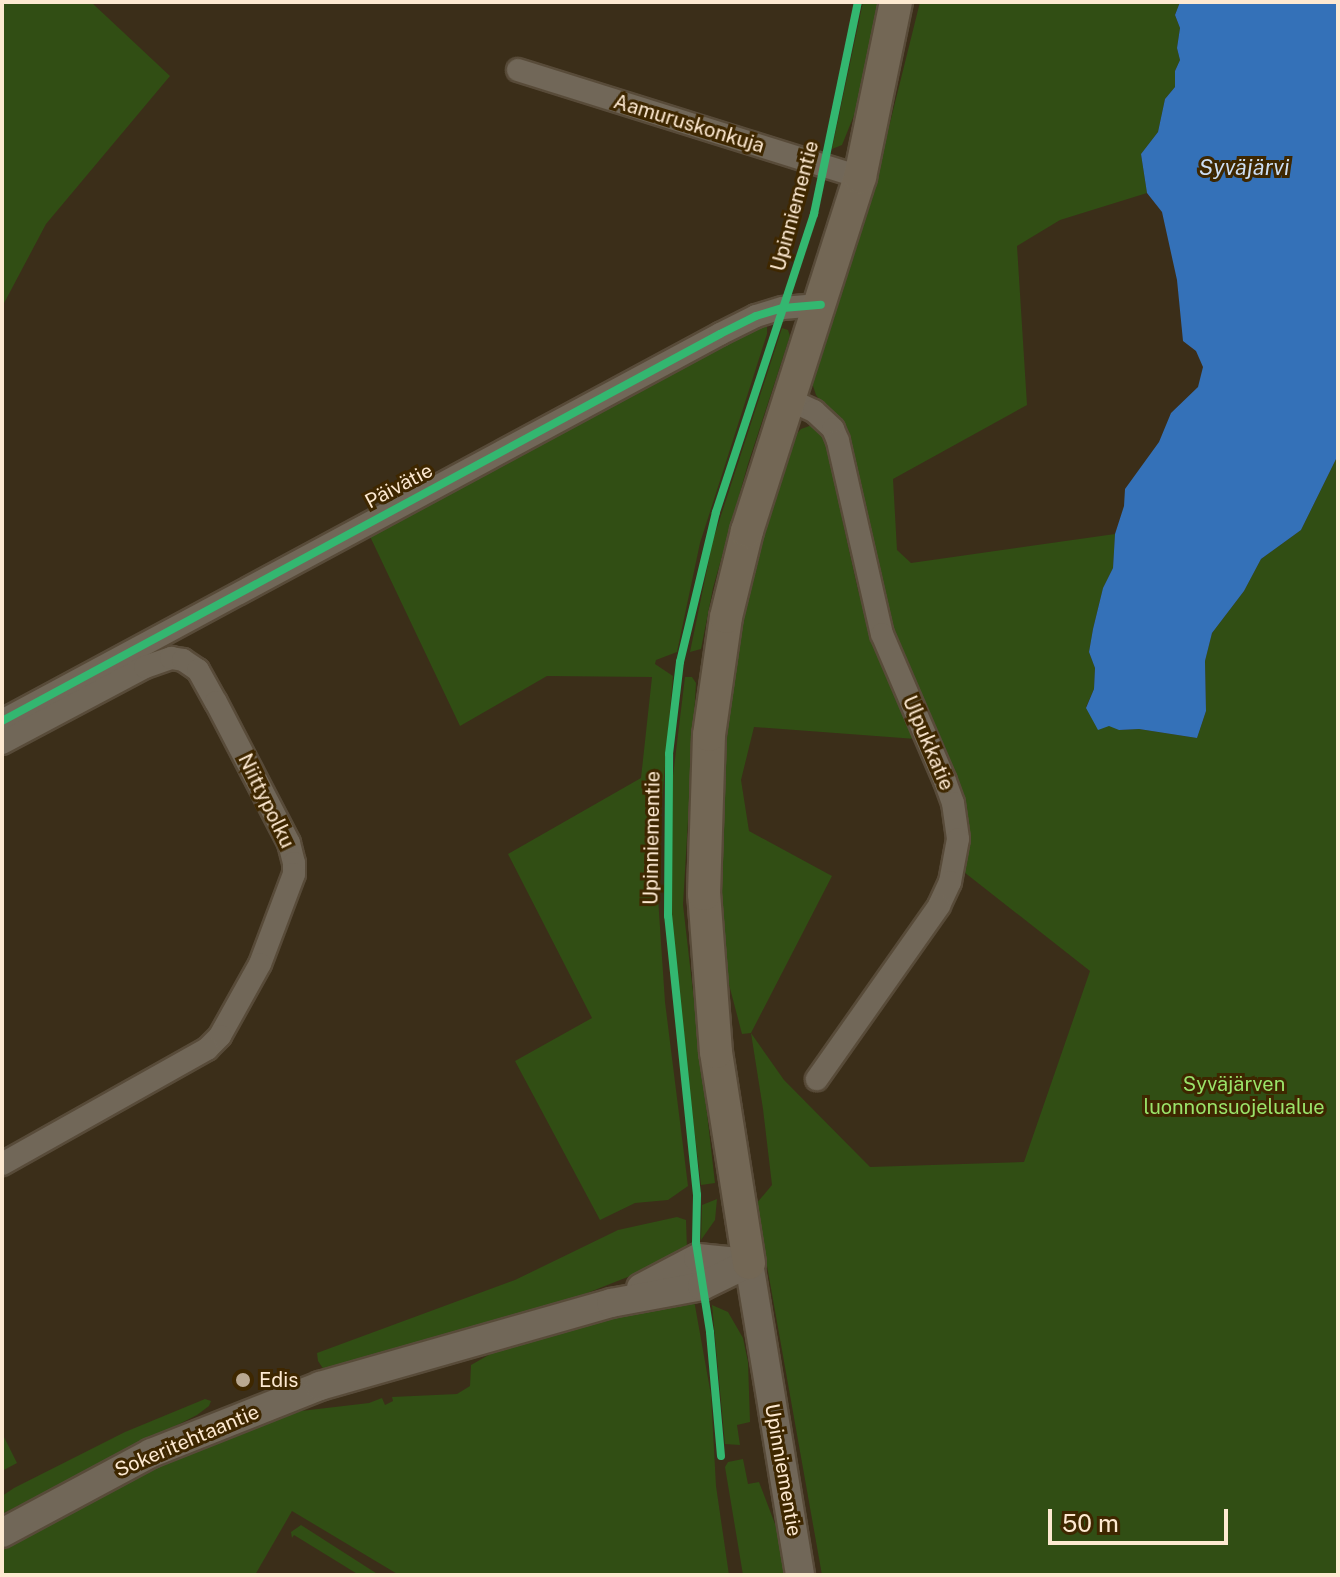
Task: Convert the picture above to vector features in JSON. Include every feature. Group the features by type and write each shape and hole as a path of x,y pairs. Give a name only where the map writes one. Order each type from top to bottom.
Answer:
{"main road":[{"name":"Upinniementie","path":"749,1263 716,1052 704,894 709,735 726,617 755,502 860,177 896,2"}],"street":[{"name":"Aamuruskonkuja","path":"518,70 860,177"},
{"name":"Päivätie","path":"2,721 720,334 756,316 783,308 821,305"},
{"name":"Ulpukkatie","path":"788,399 814,411 833,429 838,441 882,634 949,792 958,839 950,882 931,919 817,1079"},
{"name":"Niittypolku","path":"2,743 145,667 171,658 183,660 198,670 216,702 289,843 294,874 260,964 220,1036 207,1049 2,1164"},
{"name":"Sokeritehtaantie","path":"2,1533 151,1453 320,1386 611,1303 698,1258 749,1263"},
{"name":"Upinniementie","path":"749,1263 800,1575"}],"green space":[{"path":"2,2 91,2 170,76 46,224 2,307"},
{"path":"863,2 879,2 861,98 842,145 832,149"},
{"name":"Syväjärven luonnonsuojelualue","path":"920,2 1180,2 1175,15 1180,28 1177,48 1180,60 1175,71 1175,87 1165,99 1158,132 1141,154 1147,193 1060,220 1017,246 1027,405 893,479 897,550 911,563 1115,534 1113,568 1103,588 1089,652 1095,668 1094,689 1086,707 1119,730 1139,729 1197,738 1206,711 1205,661 1212,633 1244,591 1261,559 1301,530 1338,455 1338,1575 822,1575 756,1204 772,1185 751,1033 784,1080 870,1167 1024,1162 1090,971 964,872 966,837 951,772 888,619 828,411 816,395 812,383 868,211"},
{"path":"760,325 767,327 767,334 700,543 677,652 656,660 655,664 673,676 656,868 665,1002 688,1186 668,1200 635,1203 600,1220 515,1061 592,1018 508,854 641,778 652,677 547,676 460,726 366,528"},
{"path":"782,328 788,330 790,336 748,464 713,588 701,649 690,652 713,540"},
{"path":"815,424 826,431 838,457 843,523 858,590 882,664 916,739 754,727 741,780 749,831 832,876 751,1033 742,1034 721,954 718,809 743,608 791,440 801,429"},
{"path":"685,677 692,677 696,683 683,905 715,1183 701,1185 672,947 670,888 672,784"},
{"path":"717,1199 715,1220 701,1240 702,1205"},
{"path":"677,1217 686,1220 687,1249 653,1267 572,1299 332,1371 324,1370 318,1361 317,1353 515,1280 618,1230"},
{"path":"694,1300 711,1395 716,1486 729,1575 399,1575 292,1511 255,1575 2,1575 2,1546 75,1505 171,1458 301,1411 369,1403 382,1398 385,1405 393,1401 392,1397 457,1394 470,1386 471,1365 494,1352 602,1319"},
{"path":"712,1305 728,1312 743,1338 748,1362 750,1422 737,1425 740,1445 725,1444"},
{"path":"205,1399 211,1401 209,1406 197,1415 2,1514 2,1496 14,1488 125,1432"},
{"path":"2,1433 17,1463 2,1471"},
{"path":"743,1459 748,1484 759,1482 780,1537 787,1575 743,1575 725,1467 728,1462"},
{"path":"301,1525 379,1575 359,1575 294,1535 292,1538 291,1532"}],"water":[{"name":"Syväjärvi","path":"1180,2 1338,2 1338,455 1301,530 1261,559 1244,591 1212,633 1205,661 1206,711 1197,738 1139,729 1119,730 1109,726 1098,730 1086,708 1094,689 1095,668 1089,652 1093,629 1103,588 1113,568 1115,534 1124,506 1125,489 1159,442 1171,413 1198,387 1203,367 1196,351 1183,341 1177,280 1162,212 1147,193 1141,154 1158,132 1165,99 1175,87 1175,71 1180,60 1177,48 1180,28 1175,15"}],"cycle path":[{"path":"721,1456 710,1332 696,1243 697,1195 668,916 669,754 680,662 716,512 814,214 858,2"},
{"path":"2,721 720,334 756,316 783,308 821,305"}],"place":[{"name":"Edis","path":"243,1380"}]}
